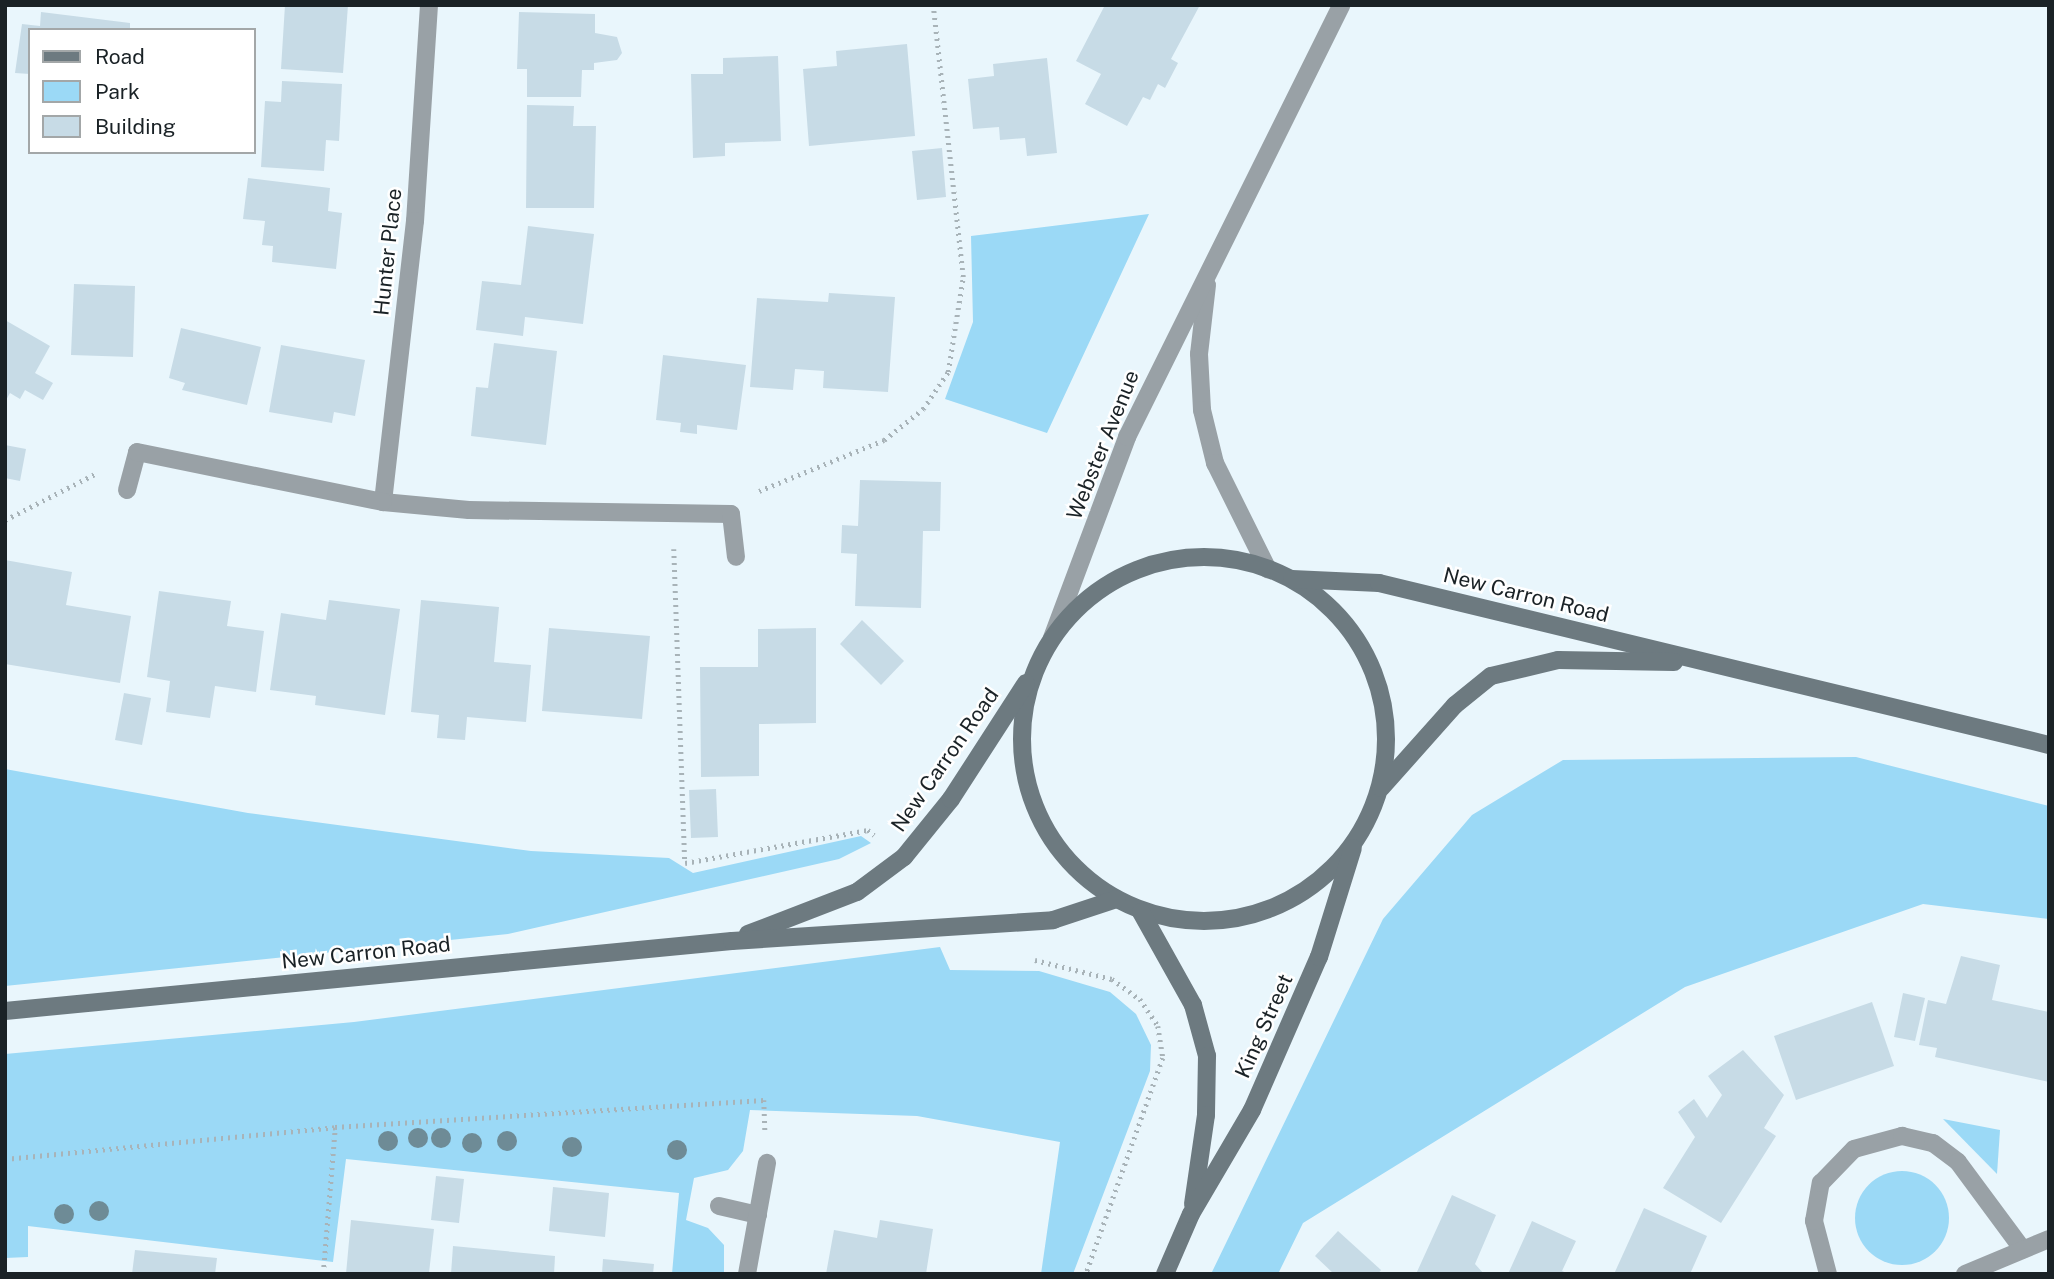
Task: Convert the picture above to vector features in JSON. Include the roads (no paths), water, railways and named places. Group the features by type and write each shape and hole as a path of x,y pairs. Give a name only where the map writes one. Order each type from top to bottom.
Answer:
{"main road":[{"path":"1187,557 1241,560 1268,570 1292,579 1344,622 1373,668 1388,748 1381,789 1354,845 1313,888 1259,915 1200,923 1141,912 1117,899 1069,863 1044,827 1028,786 1022,742 1037,667 1052,638 1089,598 1135,570 1187,557"},
{"name":"New Carron Road","path":"1292,579 1379,583 2049,746"},
{"name":"New Carron Road","path":"1381,789 1447,713 1491,677 1558,660 1706,662"},
{"name":"New Carron Road","path":"732,941 857,892 904,857 951,799 1037,667"},
{"name":"King Street","path":"1166,1274 1191,1214 1252,1110 1319,957 1354,845"},
{"name":"New Carron Road","path":"5,1011 732,941 1053,920 1117,899"},
{"name":"King Street","path":"1141,912 1193,1005 1206,1056 1206,1115 1191,1214"}],"street":[{"name":"Hunter Place","path":"383,502 415,221 429,5"},
{"name":"Webster Avenue","path":"1052,638 1127,437 1341,5"},
{"name":"Webster Avenue","path":"1209,274 1199,354 1202,410 1215,463 1268,570"},
{"path":"127,491 137,452 383,502 496,511 731,514 736,557"},
{"path":"1828,1274 1814,1221 1821,1183 1854,1149 1902,1136 1933,1143 1958,1162 2023,1250"},
{"path":"747,1274 767,1163"},
{"path":"719,1206 758,1215"},
{"path":"1965,1274 2049,1238"}]}
